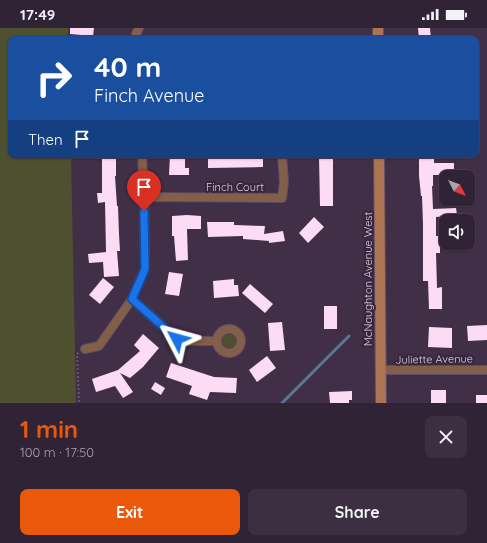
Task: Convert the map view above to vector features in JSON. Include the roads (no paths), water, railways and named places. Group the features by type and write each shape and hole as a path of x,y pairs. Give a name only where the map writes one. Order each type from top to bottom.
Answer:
{"main road":[{"name":"McNaughton Avenue West","path":"379,158 381,403"}],"street":[{"path":"85,349 99,346 132,299 145,269 142,158"},
{"name":"Finch Court","path":"144,197 282,198 284,182 282,158"},
{"path":"132,299 177,339 185,341 217,341"},
{"name":"Juliette Avenue","path":"381,370 487,370"}],"waterway":[{"path":"282,403 349,336"}]}
